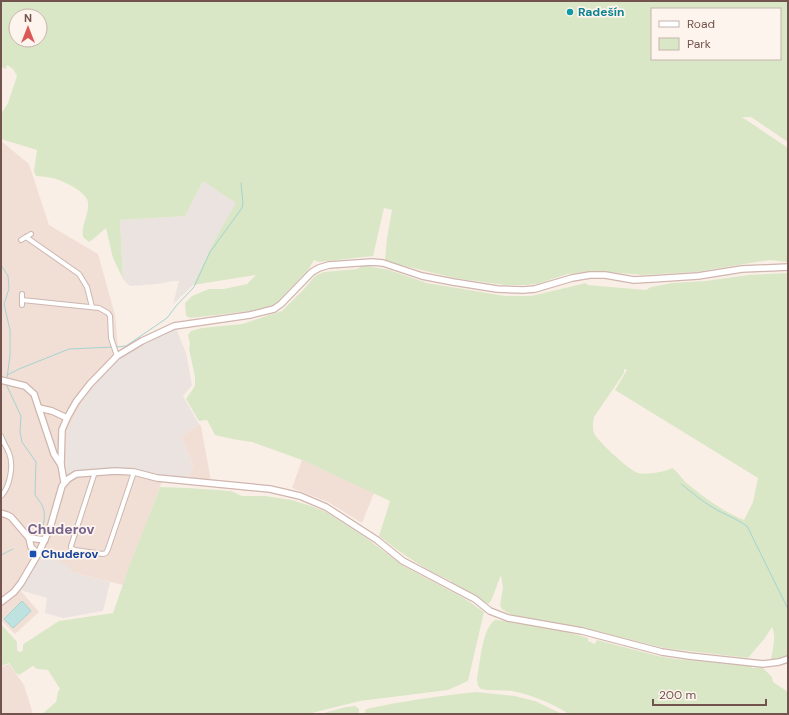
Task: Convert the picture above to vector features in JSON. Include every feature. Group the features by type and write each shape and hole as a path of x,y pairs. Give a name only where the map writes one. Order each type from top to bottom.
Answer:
{"street":[{"path":"21,240 31,234"},
{"path":"26,237 74,269 79,274 88,287 92,307"},
{"path":"64,482 61,466 62,430 67,418 76,402 90,384 117,356 142,341 174,326 259,314 274,309 281,304 312,272 329,265 378,262 422,276 452,282 498,289 523,290 535,289 572,278 590,275 605,275 634,280 652,280 698,276 742,269 788,267"},
{"path":"22,294 22,303 92,307 103,310 110,316 111,338 117,356"},
{"path":"4,381 25,386 34,394 54,454 61,466"},
{"path":"39,408 67,418"},
{"path":"1,436 3,448 9,453 11,467 5,492 1,496"},
{"path":"95,472 71,546 75,550 103,554 106,553 108,549 134,472"},
{"path":"38,554 35,541 64,482 76,474 95,472 134,472 157,478 270,489 307,498 326,507 377,540 403,560 475,598 490,611 508,618 582,631 662,652 689,656 763,664 788,659"},
{"path":"1,513 11,517 35,541 38,554 21,583 14,592 1,602"}],"shaded area":[{"path":"1,141 29,164 49,225 98,254 115,315 119,358 86,395 67,432 66,475 70,479 76,476 116,474 162,481 123,585 70,572 20,590 39,612 15,634 1,620"},
{"path":"203,181 237,203 213,243 193,285 173,304 179,281 130,286 123,279 120,220 185,216"},
{"path":"176,328 186,353 192,385 183,396 199,424 181,436 193,466 188,478 118,469 78,471 66,475 67,432 86,395 119,358"},
{"path":"199,424 201,426 211,481 188,478 193,466 181,436"},
{"path":"302,460 374,493 362,523 328,502 292,488"},
{"path":"42,551 71,569 70,572 110,582 103,611 63,618 45,613 47,598 20,590"},
{"path":"9,664 24,685 33,714 1,714 1,667"}],"green space":[{"path":"1,1 788,1 788,142 751,117 742,117 788,148 788,262 769,260 696,272 643,275 596,271 567,274 538,284 505,285 454,278 385,261 392,210 384,208 373,256 319,262 314,260 308,270 274,306 267,309 191,318 186,316 185,303 192,296 209,289 224,289 247,284 256,275 193,285 213,243 236,203 203,181 185,216 120,220 123,279 113,258 106,228 89,242 83,237 83,228 88,207 87,199 84,195 74,187 62,181 36,176 34,171 37,150 1,139 1,114 8,103 17,76 13,69 7,65 6,69 1,67"},
{"path":"363,265 389,270 427,283 505,296 531,296 586,283 588,285 646,290 651,287 672,283 705,281 749,275 788,273 788,657 771,660 774,639 772,627 748,658 664,648 592,630 512,615 503,610 500,606 503,588 501,575 491,601 488,604 453,584 451,581 414,561 379,536 390,501 302,460 252,442 215,435 207,420 199,421 186,399 195,386 195,377 189,349 190,344 188,335 191,331 202,328 242,324 282,311 315,276 324,272 357,269","holes":["624,369 627,370 615,390 758,478 753,502 744,520 729,513 709,500 687,483 672,468 660,472 638,473 615,456 598,439 593,430 594,417 624,373"]},
{"path":"160,487 231,491 242,496 265,496 292,500 311,506 326,512 362,535 405,567 464,598 484,612 468,681 448,690 360,701 308,714 42,714 56,702 60,689 48,670 37,669 33,666 19,675 9,663 1,666 1,624 17,642 17,650 21,652 25,643 59,621 113,613"},
{"path":"495,620 554,629 588,638 588,641 595,644 597,640 658,656 750,666 753,668 762,667 772,677 773,682 788,692 788,714 569,714 535,697 512,691 481,689 478,686 477,679 482,647 487,630"},
{"path":"476,692 515,696 535,701 562,714 364,714 366,709 380,706"},
{"path":"355,706 359,709 359,714 320,714 346,707"}],"water":[{"path":"22,601 31,611 13,628 4,619"}],"waterway":[{"path":"116,347 126,346 167,318 194,287 210,252 242,208 241,183"},
{"path":"1,265 8,276 9,289 4,304 10,330 10,356 7,378"},
{"path":"7,375 69,349 113,347"},
{"path":"6,384 21,416 20,432 22,442 36,462 35,494 42,505 44,513 40,537"},
{"path":"681,484 709,505 747,526 788,609"},
{"path":"1,555 13,549"}],"place":[{"name":"Radešín","path":"570,12"},
{"name":"Chuderov","path":"33,554"}],"district":[{"name":"Chuderov","path":"61,529"}]}
